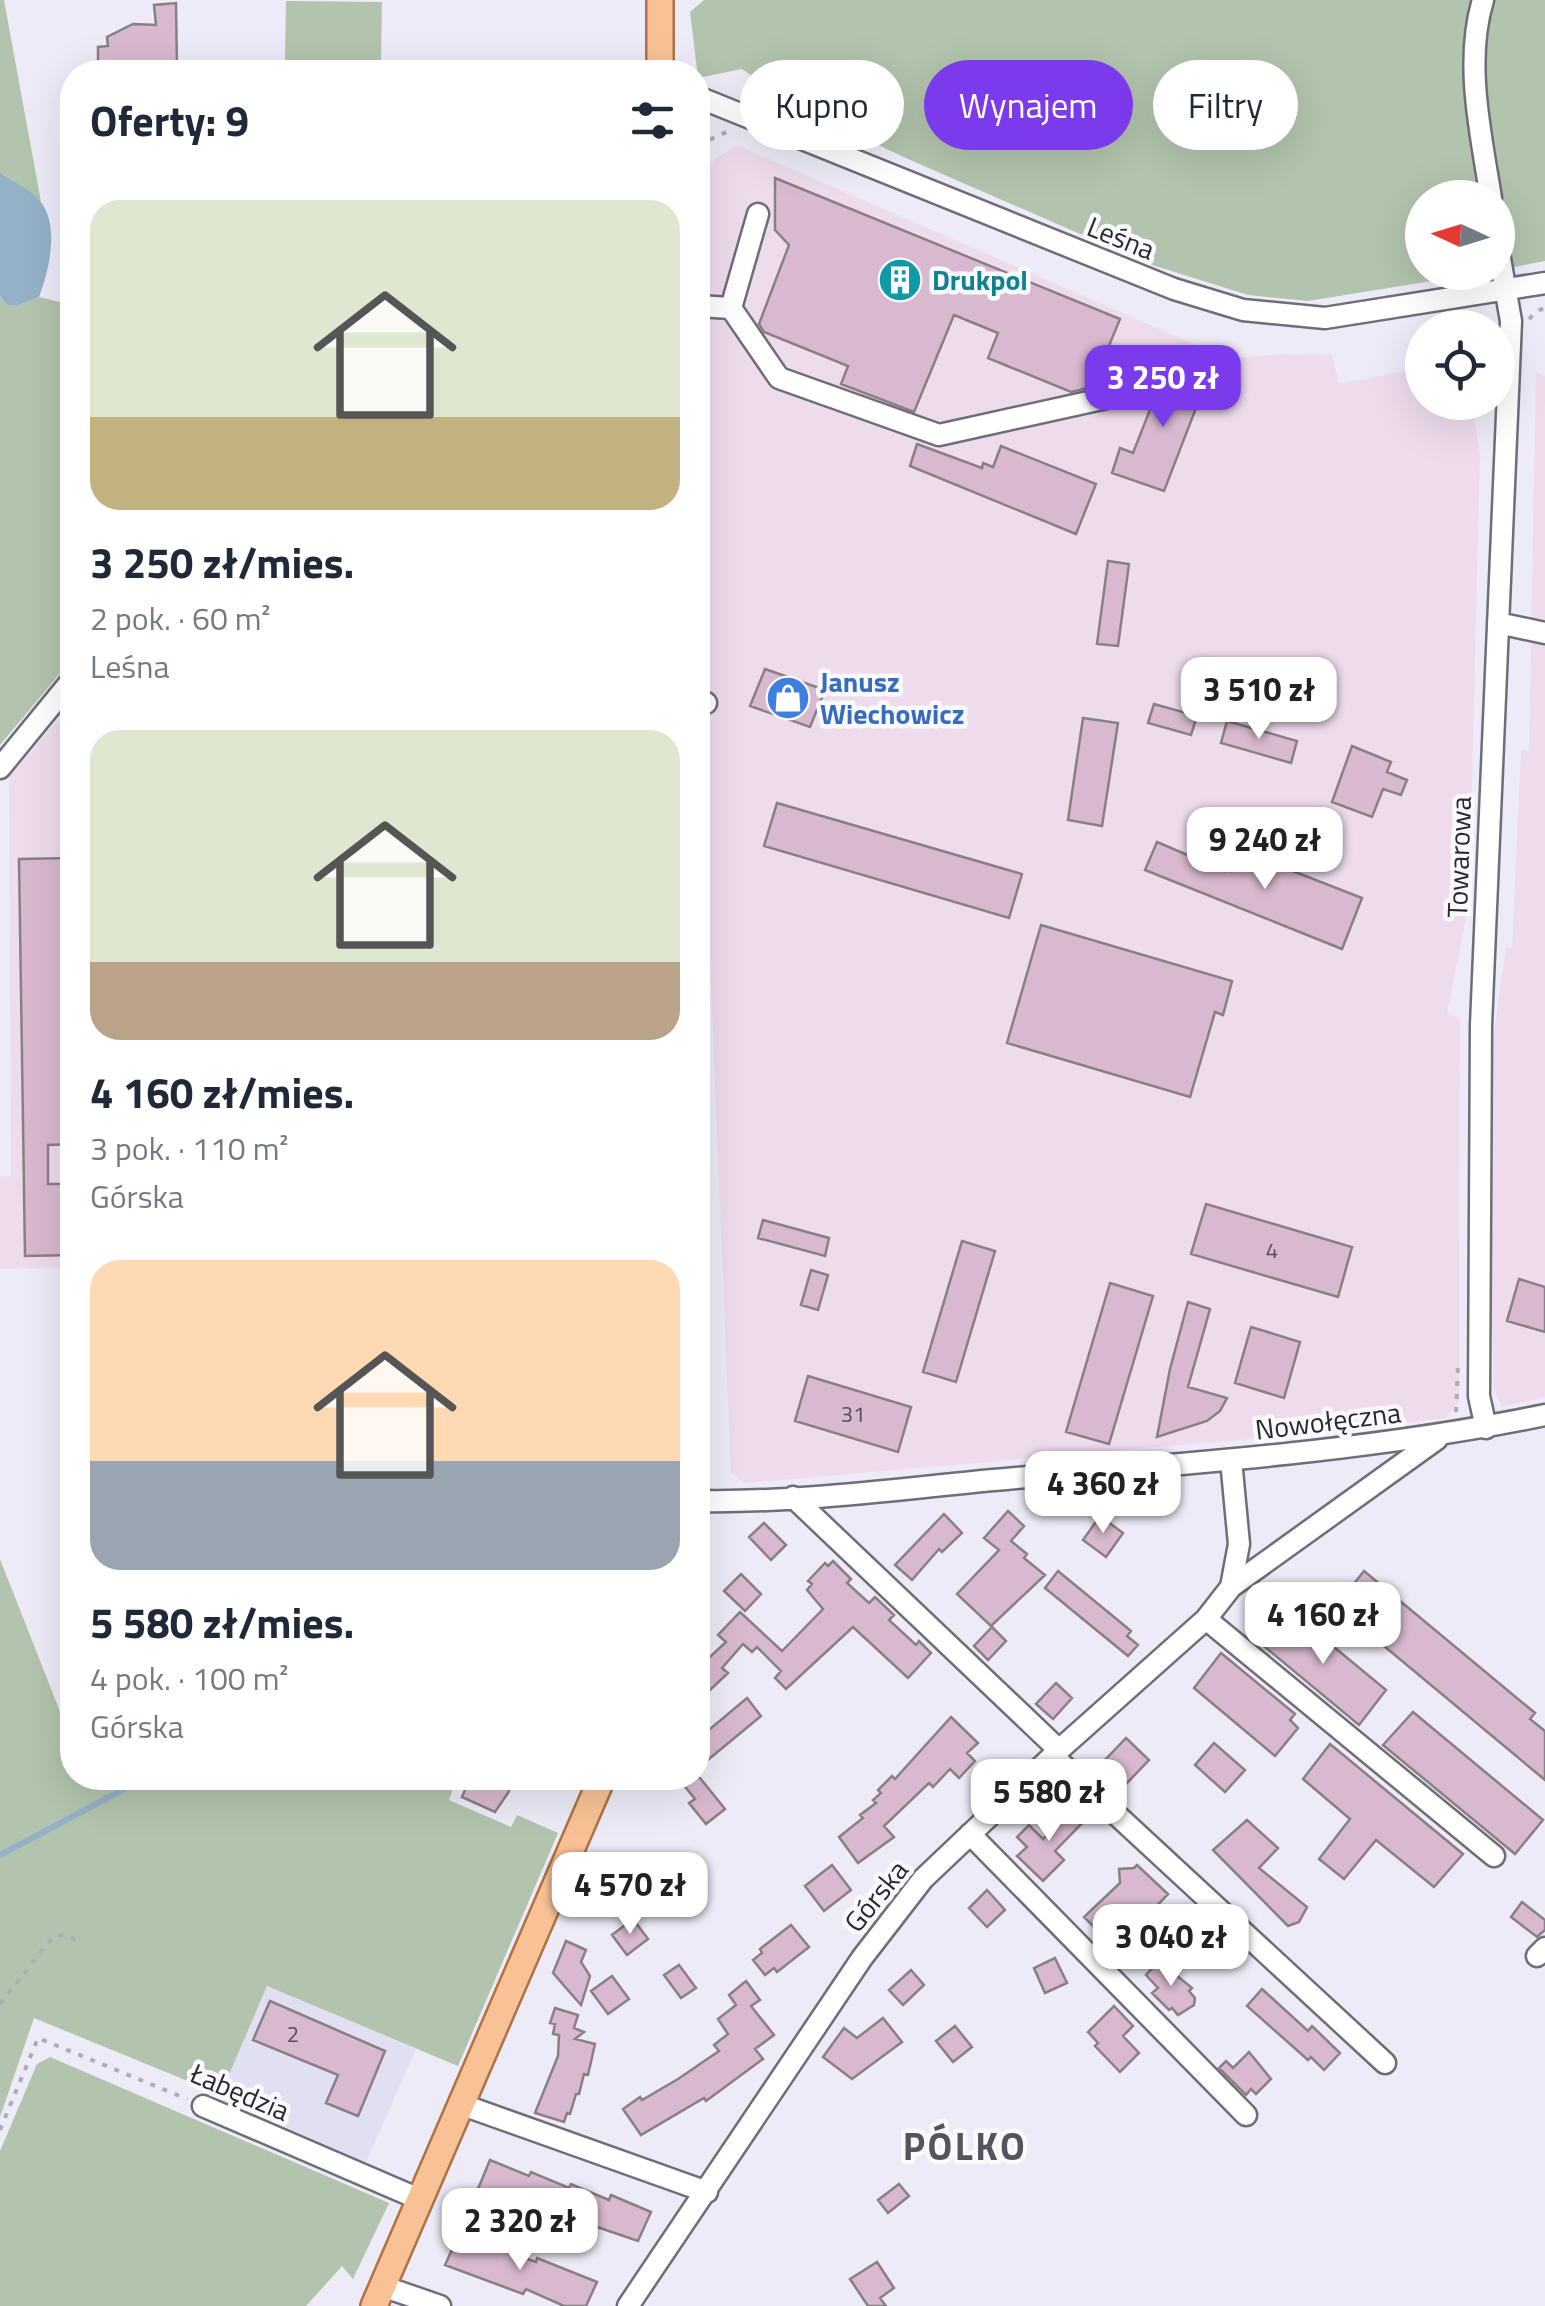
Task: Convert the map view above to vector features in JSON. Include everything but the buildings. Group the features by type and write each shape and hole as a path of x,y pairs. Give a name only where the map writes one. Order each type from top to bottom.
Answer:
{"main road":[{"path":"660,0 660,60"},
{"path":"378,2296 597,1790"}],"street":[{"path":"1483,0 1475,68 1488,180"},
{"name":"Leśna","path":"710,102 1174,289 1244,310 1325,318 1504,290"},
{"path":"731,308 758,214"},
{"name":"Leśna","path":"1515,288 1545,283"},
{"name":"Towarowa","path":"1486,1428 1479,1396 1480,1026 1511,321 1504,290"},
{"path":"710,307 731,308"},
{"path":"731,308 779,378 938,435 1152,388"},
{"path":"1498,624 1545,633"},
{"path":"0,768 60,695"},
{"name":"Nowołęczna","path":"710,1500 1231,1460 1442,1436 1545,1415"},
{"name":"Górska","path":"628,2306 862,1958 922,1879 1206,1619 1232,1587 1442,1436"},
{"path":"1231,1460 1239,1544 1232,1587"},
{"path":"793,1496 1056,1753 1385,2063"},
{"path":"1206,1619 1494,1856"},
{"path":"970,1834 1246,2115"},
{"path":"460,2104 707,2192"},
{"name":"Łabędzia","path":"204,2106 419,2199"},
{"path":"378,2296 440,2306"}],"path":[{"path":"1522,321 1545,308"},
{"path":"0,2004 53,1937 62,1935 77,1940"},
{"name":"Łabędzia","path":"0,2130 38,2038 204,2106"}],"shaded area":[{"path":"737,145 740,150 748,150 1228,359 1332,355 1339,384 1405,371 1405,420 1475,420 1480,456 1470,863 1465,922 1447,1013 1460,1019 1459,1403 1445,1418 1307,1434 745,1483 731,1473 710,959 710,163"},
{"path":"0,172 40,201 50,222 49,262 39,297 17,306 7,305 0,296"},
{"path":"1536,372 1545,376 1545,1397 1502,1407 1494,1390 1487,1083 1506,947 1512,948 1521,749 1529,751"},
{"path":"60,718 60,1268 0,1269 0,1177 11,1176 9,777"},
{"path":"267,1986 416,2049 366,2162 219,2098"}],"green space":[{"path":"0,0 4,0 41,202 0,172"},
{"path":"704,0 1545,0 1545,261 1515,267 1515,180 1405,180 1405,285 1308,301 1248,295 1149,264 889,150 904,150 904,60 740,60 740,69 710,76 710,60 696,60 690,12"},
{"path":"286,1 382,2 381,60 285,60"},
{"path":"0,296 7,305 17,306 39,297 60,302 60,673 0,745"},
{"path":"0,1559 60,1712 60,1790 453,1790 449,1800 511,1827 517,1815 558,1833 458,2066 267,1986 219,2098 195,2084 34,2018 0,2117"},
{"path":"50,2057 389,2203 353,2279 342,2266 306,2306 0,2306 0,2151 37,2064"}],"waterway":[{"path":"0,1855 122,1790"}],"place":[{"name":"Drukpol","path":"900,280"},
{"name":"Janusz Wiechowicz","path":"788,698"}],"district":[{"name":"PÓLKO","path":"965,2147"}]}
